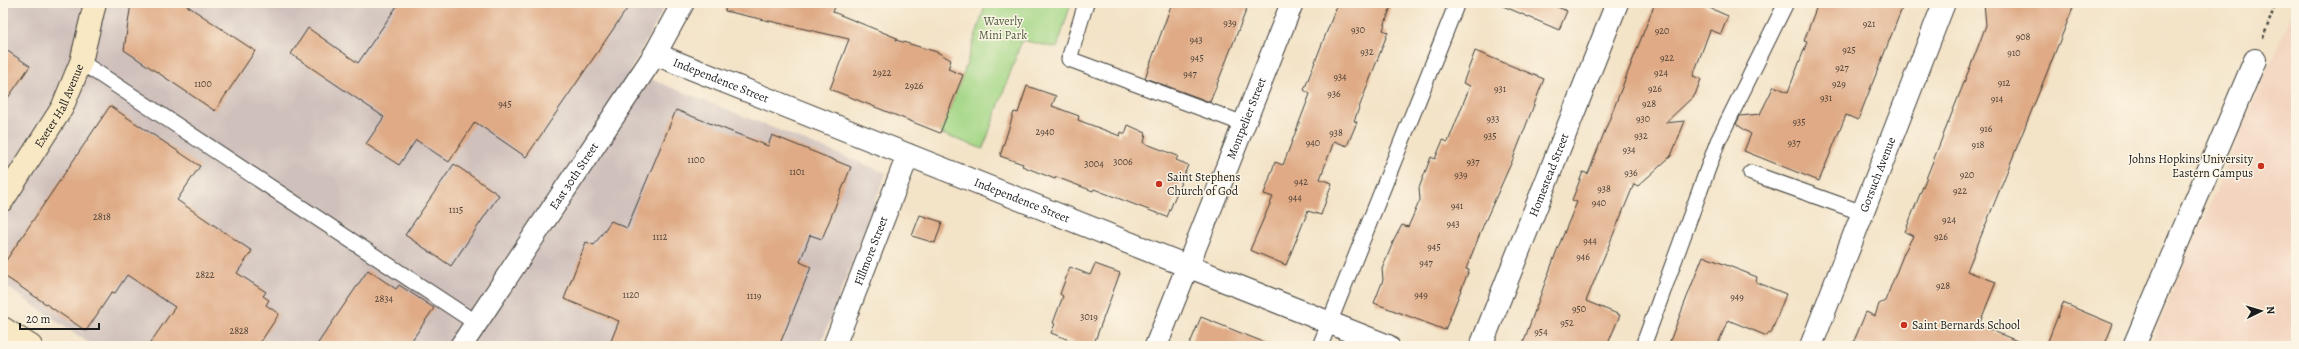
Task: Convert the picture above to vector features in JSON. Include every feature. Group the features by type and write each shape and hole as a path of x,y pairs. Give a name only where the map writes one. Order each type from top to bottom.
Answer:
{"street":[{"name":"Exeter Hall Avenue","path":"3,200 62,108 81,62 95,3"},
{"name":"East 30th Street","path":"461,346 655,54 683,3"},
{"name":"Montpelier Street","path":"1156,346 1292,3"},
{"name":"Homestead Street","path":"1481,346 1617,3"},
{"name":"Gorsuch Avenue","path":"1811,346 1944,3"},
{"name":"Independence Street","path":"655,54 1388,346"},
{"path":"2134,346 2255,60"},
{"name":"Fillmore Street","path":"834,346 908,155"},
{"path":"3,328 31,346"}],"lane":[{"path":"1086,3 1068,59 1244,124"},
{"path":"1320,346 1457,3"},
{"path":"1643,346 1718,141 1786,3"},
{"path":"81,62 476,323"},
{"path":"1751,173 1863,213"}],"path":[{"path":"2255,60 2276,3"}],"shaded area":[{"path":"3,3 667,3 630,71 886,173 820,346 93,346 3,284"},
{"name":"Johns Hopkins University Eastern Campus","path":"2292,14 2296,16 2296,346 2149,346"}],"green space":[{"name":"Waverly Mini Park","path":"986,3 1071,3 1057,48 1022,40 983,149 940,133 963,75"}],"building":[{"path":"131,3 183,3 255,51 215,111 124,50"},
{"path":"399,3 631,3 526,157 475,122 449,162 416,140 399,165 366,144 384,117 291,54 308,28 358,63"},
{"path":"726,3 836,3 833,12 897,38 896,40 937,52 951,60 948,69 963,75 940,133 830,89 849,39 725,11"},
{"path":"1172,3 1249,3 1210,102 1145,78"},
{"path":"1338,3 1392,3 1383,30 1388,32 1354,121 1357,122 1347,146 1334,141 1320,179 1332,183 1321,215 1308,211 1286,265 1250,250 1273,197 1264,194 1275,162 1283,165 1310,94 1304,90"},
{"path":"1496,3 1548,3 1567,11 1559,30"},
{"path":"1655,3 1698,3 1728,16 1721,34 1710,30 1693,76 1701,79 1695,95 1665,123 1685,121 1671,156 1638,186 1634,184 1586,301 1620,315 1607,346 1522,346 1557,250 1577,202 1572,200 1583,172 1588,174"},
{"path":"1818,3 1904,3 1858,120 1846,115 1819,181 1744,151 1751,134 1736,124 1740,116 1760,114 1774,86 1788,92 1807,42 1804,41"},
{"path":"1984,3 2075,3 1967,271 1996,282 1979,325 2029,346 1866,346 1854,341 1866,312 1875,316 1879,304 1885,301 1904,253 1913,236 1905,232 1986,25"},
{"path":"3,48 30,66 3,105"},
{"path":"1475,51 1544,79 1513,159 1483,226 1466,269 1469,270 1445,330 1374,303 1383,280 1382,269 1394,240 1402,225 1408,227 1420,200 1419,188 1431,157 1435,159 1443,140 1448,142 1470,86 1463,83"},
{"path":"1027,86 1056,96 1052,106 1079,116 1078,120 1120,136 1121,132 1125,134 1128,125 1146,133 1144,143 1178,156 1176,160 1188,165 1167,217 1094,189 1093,191 1056,177 1055,179 1022,166 1023,164 1000,156 1014,112 1018,113"},
{"path":"110,106 200,166 177,200 252,251 237,273 266,292 263,296 269,300 266,305 279,314 258,346 148,346 175,307 127,275 115,293 112,292 86,331 3,275 3,265"},
{"path":"676,110 768,146 772,135 851,167 822,239 810,235 800,262 811,267 779,346 609,346 619,321 564,299 586,242 594,245 611,221 627,228"},
{"path":"454,164 499,195 451,266 405,235"},
{"path":"920,215 942,222 935,243 912,236"},
{"path":"1703,256 1757,277 1756,282 1786,294 1771,333 1769,332 1767,336 1728,320 1717,346 1668,346"},
{"path":"1095,264 1120,273 1093,346 1085,346 1051,333 1063,296 1060,294 1070,267 1090,275"},
{"path":"368,270 396,289 399,285 434,308 408,346 316,346"},
{"path":"2063,303 2113,324 2104,346 2046,346"},
{"path":"1201,317 1271,345 1189,346"}],"place":[{"name":"Johns Hopkins University Eastern Campus","path":"2261,166"},
{"name":"Saint Stephens Church of God","path":"1159,184"},
{"name":"Saint Bernards School","path":"1904,325"}]}
